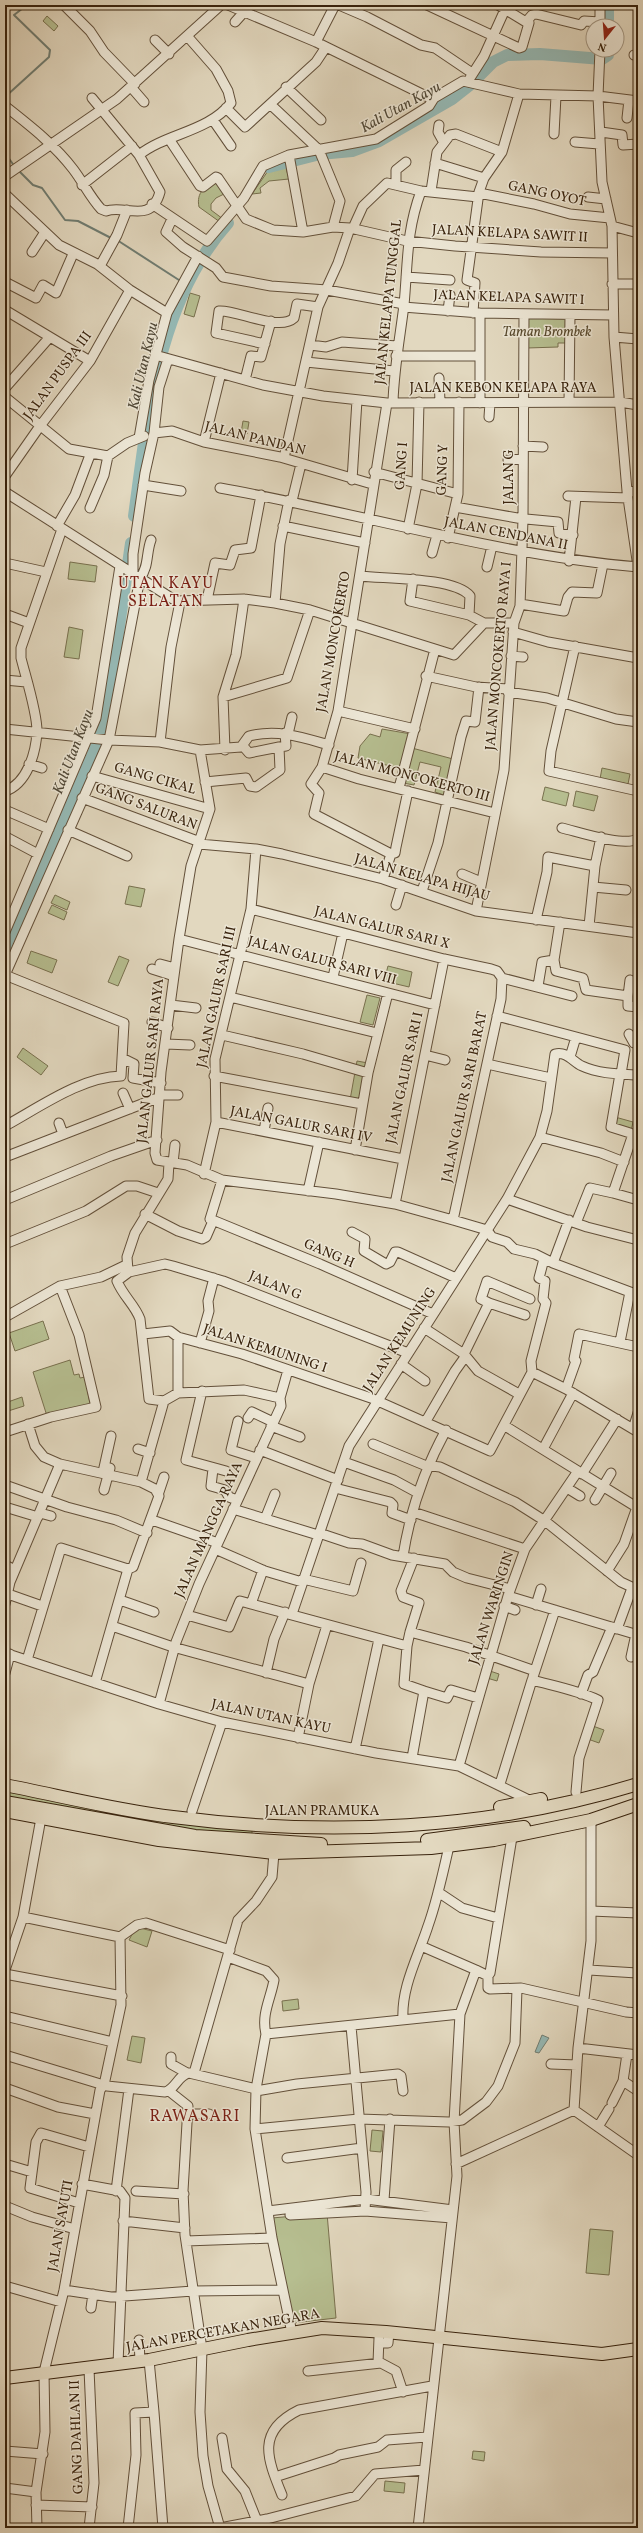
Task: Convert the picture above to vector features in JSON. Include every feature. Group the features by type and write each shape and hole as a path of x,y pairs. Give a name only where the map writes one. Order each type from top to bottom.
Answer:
{"main road":[{"name":"JALAN PRAMUKA","path":"5,1778 127,1803 249,1817 352,1821 421,1817 531,1801 576,1792 638,1776"},
{"name":"JALAN PRAMUKA","path":"5,1785 165,1816 233,1824 329,1828 423,1825 522,1812 606,1794 638,1784"},
{"path":"5,1802 164,1831 225,1839 318,1844 361,1843 465,1836 530,1826 605,1809 633,1805"},
{"path":"5,1811 159,1840 274,1853 449,1846 512,1837 591,1820 633,1805"},
{"path":"164,1831 165,1816"},
{"path":"233,1824 249,1817"},
{"path":"361,1843 376,1850"},
{"path":"318,1844 332,1851"},
{"name":"JALAN PERCETAKAN NEGARA","path":"5,2378 44,2372 88,2369 322,2328 383,2338 438,2338 602,2354 638,2349"}],"street":[{"path":"64,5 90,31 104,52 133,85 144,102"},
{"path":"5,176 101,110 133,85 188,37 221,5"},
{"path":"228,5 246,10 434,98"},
{"path":"316,42 335,5"},
{"path":"339,5 367,16 421,46 435,48 470,79 482,86 519,94 598,96 633,101 627,118"},
{"path":"152,204 172,219 207,241 240,208 259,170 289,159 376,139 429,106 434,98 459,83 470,79 481,62 494,34 503,6 529,23 528,29 521,48 494,34 426,5"},
{"path":"600,5 600,18"},
{"path":"235,22 246,10"},
{"path":"526,22 532,15 536,14 581,25 585,21"},
{"path":"188,37 216,69 228,91 229,106 245,127 316,62 326,48"},
{"path":"155,40 169,54"},
{"path":"599,58 598,96 601,132 602,182 611,222 612,252 616,284 613,315 614,337 627,495 635,532 638,567"},
{"path":"286,88 321,120"},
{"path":"486,416 475,283 467,280 479,195 484,178 502,152 519,94"},
{"path":"554,134 556,96"},
{"path":"5,106 50,145 73,169 82,185 104,211 114,208 139,213 152,204 160,192 139,154 92,98"},
{"path":"270,104 320,153 340,201 333,227"},
{"path":"139,154 150,146 213,120 229,106"},
{"path":"213,120 231,146"},
{"path":"439,125 438,132 443,141"},
{"path":"601,132 622,135 623,144 638,144"},
{"path":"284,458 318,307 327,290 352,228 363,206 387,183 421,191 431,191 434,163 443,141 450,135 456,134 502,152"},
{"path":"170,139 200,186 203,187 217,177 240,208"},
{"path":"574,142 599,144"},
{"path":"82,185 132,146"},
{"path":"289,159 303,232"},
{"path":"396,185 396,170 406,162"},
{"path":"434,163 484,178"},
{"name":"JALAN KELAPA TUNGGAL","path":"390,402 404,305 407,241 413,213 421,191"},
{"name":"GANG OYOT","path":"431,191 479,195 534,204 570,214 611,222 637,234"},
{"path":"5,194 59,245 73,254 100,266 130,290 167,313"},
{"path":"588,197 606,199"},
{"name":"JALAN KELAPA SAWIT II","path":"240,208 266,229 303,232 333,227 352,228 407,241 471,247 541,252 612,252"},
{"path":"100,266 127,210"},
{"name":"JALAN KELAPA SAWIT I","path":"172,219 166,232 183,247 216,268 223,277 271,286 327,290 404,305 448,311 477,313 613,315"},
{"path":"32,252 45,232"},
{"path":"5,282 36,298 43,285 54,293 57,291 73,254"},
{"path":"5,1126 72,1090 108,1076 121,1076 124,1023 5,975 108,740 143,485 154,434 167,313 201,258"},
{"path":"406,277 450,280"},
{"path":"616,284 638,284"},
{"name":"JALAN PUSPA III","path":"5,476 40,426 90,361 130,290"},
{"path":"448,311 450,295"},
{"path":"265,344 216,333 219,311 271,321 292,320 299,304 318,307"},
{"path":"5,310 49,338 90,361"},
{"name":"JALAN G","path":"521,551 525,519 523,459 524,314"},
{"path":"569,402 570,315"},
{"path":"245,380 251,356 260,357 271,321"},
{"path":"614,337 638,340"},
{"path":"5,388 49,338"},
{"path":"310,345 326,347 342,342 397,346"},
{"path":"396,356 480,356"},
{"path":"140,437 162,357"},
{"name":"JALAN KEBON KELAPA RAYA","path":"162,357 245,380 299,392 357,400 419,404 440,402 620,402 638,405"},
{"path":"306,362 394,371"},
{"path":"204,442 221,373"},
{"path":"439,378 440,402"},
{"path":"5,397 9,406 40,426 69,449 90,455 108,456 104,475 90,508"},
{"path":"352,480 357,400"},
{"path":"370,520 374,472 390,402"},
{"name":"GANG Y","path":"448,538 458,494 459,402"},
{"name":"GANG I","path":"408,527 417,484 419,404"},
{"name":"JALAN PANDAN","path":"108,456 140,437 172,431 204,442 284,458 352,480 372,484"},
{"path":"523,446 543,447"},
{"path":"5,791 13,782 20,783 29,764 37,731 26,682 21,648 59,528 76,495 90,455"},
{"path":"508,460 523,459"},
{"path":"275,603 283,526 301,464"},
{"path":"374,472 458,494"},
{"path":"143,485 181,491"},
{"name":"JALAN CENDANA II","path":"220,488 291,500 370,520 408,527 448,538 569,561 638,567"},
{"path":"5,492 170,599 180,602 244,599 275,603 310,610 435,649 456,654 484,622"},
{"path":"569,561 573,535 572,497 627,495 638,492"},
{"path":"207,600 215,563 230,565 235,550 251,548 261,495"},
{"path":"455,507 525,519 558,522 559,532 573,535"},
{"name":"JALAN MONCOKERTO","path":"370,520 338,711 322,767 311,784 319,793 313,814 391,854"},
{"path":"283,526 365,543"},
{"path":"432,553 437,535"},
{"path":"130,572 147,566 147,552 151,540"},
{"path":"487,567 492,546"},
{"name":"JALAN MONCOKERTO RAYA I","path":"476,911 504,767 513,627 520,604 521,551"},
{"path":"5,563 46,572"},
{"path":"520,604 564,611 568,597 572,592 598,593 603,564"},
{"path":"5,932 8,915 38,854 91,737 130,572"},
{"path":"360,576 413,579 438,583 464,590 470,596 469,615"},
{"path":"413,579 410,601 469,615 484,622 513,627 548,642 638,658"},
{"path":"225,750 223,697 236,655 244,599"},
{"path":"160,742 171,647 180,602"},
{"path":"223,697 287,678 310,610"},
{"path":"5,614 29,623"},
{"path":"575,646 564,702 551,751 549,771 638,791"},
{"path":"399,788 415,729 426,676 435,649"},
{"path":"511,656 523,657"},
{"path":"426,676 479,688 508,690 564,702 616,718 638,722"},
{"path":"5,680 26,682"},
{"path":"422,891 438,843 453,767 466,720 475,722 479,688"},
{"path":"338,711 415,729"},
{"path":"243,746 249,753 286,746 287,734 292,717"},
{"path":"5,729 37,731 108,740 160,742 200,750 225,750 243,746 249,736 270,732 287,734 328,745"},
{"path":"205,782 246,778 249,785 256,787 280,770 278,747"},
{"path":"200,750 210,809"},
{"path":"29,764 42,768"},
{"name":"JALAN MONCOKERTO III","path":"322,767 359,779 495,813"},
{"name":"GANG CIKAL","path":"92,776 210,809"},
{"path":"383,879 391,854 394,853 396,848 408,791"},
{"name":"GANG SALURAN","path":"82,798 200,840"},
{"name":"JALAN GALUR SARI RAYA","path":"210,809 191,866 179,939 161,1083 155,1156 157,1160 187,1166 222,1180 394,1204 453,1220 487,1230 492,1237 507,1242 512,1249 535,1254 549,1261 634,1294"},
{"path":"5,810 49,829"},
{"path":"562,828 601,837 628,841 638,839"},
{"path":"68,830 127,856"},
{"path":"589,926 595,866 601,837"},
{"path":"8,838 38,854"},
{"name":"JALAN KELAPA HIJAU","path":"200,840 258,849 383,879 422,891 476,911 638,933"},
{"name":"JALAN GALUR SARI III","path":"204,1174 216,1122 214,1076 215,1059 222,1035 251,909 258,849"},
{"path":"536,920 547,872 548,857 595,866"},
{"path":"462,874 481,882"},
{"path":"396,905 402,885"},
{"path":"593,887 626,890"},
{"name":"JALAN GALUR SARI X","path":"251,909 444,959 494,970 502,978 538,986 572,996"},
{"path":"560,922 554,960 556,971 583,978 586,990 628,996"},
{"path":"333,977 343,933"},
{"name":"JALAN GALUR SARI VIII","path":"179,939 333,977 435,1005"},
{"name":"JALAN GALUR SARI I","path":"394,1204 444,959"},
{"path":"538,986 542,962 554,960"},
{"path":"156,966 175,972"},
{"name":"JALAN GALUR SARI BARAT","path":"453,1220 497,1016 502,978"},
{"path":"630,980 628,1006 638,1007"},
{"path":"355,1150 368,1073 388,993"},
{"path":"230,997 377,1033"},
{"path":"171,1005 196,1008"},
{"path":"497,1016 625,1050 611,1126 632,1135 613,1193"},
{"path":"152,1022 168,1028"},
{"path":"628,1034 634,1043 638,1044"},
{"path":"222,1035 303,1054 368,1073"},
{"path":"576,1037 570,1057 584,1067 621,1074 638,1075"},
{"path":"166,1044 190,1045"},
{"name":"JALAN KEMUNING","path":"266,1673 274,1639 289,1613 302,1580 349,1446 507,1199 540,1137 547,1111 555,1054 570,1057"},
{"path":"424,1055 445,1060"},
{"path":"122,1058 134,1064 132,1078 161,1083"},
{"path":"487,1064 552,1078"},
{"path":"214,1076 362,1104"},
{"path":"123,1093 130,1108"},
{"path":"5,1156 160,1096 178,1095"},
{"path":"264,1131 268,1108"},
{"name":"JALAN GALUR SARI IV","path":"216,1122 403,1159"},
{"path":"59,1123 63,1134"},
{"path":"540,1137 602,1153 624,1162"},
{"path":"5,1200 111,1156 157,1140"},
{"path":"308,1191 319,1142"},
{"path":"175,1144 168,1178 145,1214 135,1233 127,1269 117,1281 126,1298 137,1310 143,1334 149,1399 164,1401 178,1393 244,1390 280,1398"},
{"path":"145,1214 178,1231 202,1239 206,1237 213,1221 210,1216 222,1180"},
{"path":"5,1244 86,1211 126,1186 137,1186 158,1193"},
{"path":"607,1571 624,1544 637,1507 505,1426 519,1394 532,1372 531,1360 546,1303 543,1299 545,1281 539,1278 590,1188 638,1200"},
{"path":"507,1199 572,1222 638,1240"},
{"name":"GANG H","path":"213,1221 320,1264 433,1314"},
{"path":"352,1232 365,1239 364,1251 386,1264 390,1262 395,1252 398,1252 456,1278"},
{"name":"JALAN G","path":"5,1317 60,1286 101,1277 127,1269 165,1264 214,1278 408,1353"},
{"path":"200,1343 209,1311 208,1301 214,1278"},
{"path":"525,1315 489,1304 481,1299 487,1280 530,1299"},
{"path":"5,1432 28,1424 96,1407 79,1335 60,1286"},
{"path":"620,1342 634,1294"},
{"path":"426,1421 465,1355 489,1304"},
{"path":"424,1328 465,1355 478,1371 519,1394"},
{"name":"JALAN KEMUNING I","path":"143,1334 170,1331 178,1337 288,1370 378,1400 490,1451 505,1426"},
{"path":"543,1449 569,1391 580,1334 638,1347"},
{"path":"178,1337 178,1393"},
{"path":"401,1364 425,1381"},
{"name":"JALAN MANGGA RAYA","path":"159,1704 175,1647 187,1615 235,1504 281,1406 280,1398 288,1370"},
{"path":"532,1372 569,1391 636,1431 638,1413"},
{"path":"202,1391 186,1460 213,1469 226,1471"},
{"path":"141,1482 164,1401"},
{"path":"248,1418 252,1412 272,1424 300,1437"},
{"name":"JALAN WARINGIN","path":"459,1766 504,1606 525,1549 617,1419"},
{"path":"238,1421 230,1450 258,1454 336,1484 390,1502 393,1505 392,1513 412,1516 525,1549"},
{"path":"28,1424 38,1451 44,1457 60,1464 108,1470 141,1482 159,1492"},
{"path":"403,1556 418,1493 429,1465 446,1430"},
{"path":"104,1490 108,1470 111,1436"},
{"path":"373,1444 424,1465 436,1465 476,1482 520,1505 545,1521 607,1571 635,1589 593,1672 588,1675 581,1694"},
{"path":"138,1449 150,1452"},
{"path":"344,1462 394,1480 418,1493"},
{"path":"5,1604 15,1570 60,1464"},
{"path":"213,1469 211,1486 226,1490 228,1497 235,1504 265,1518 403,1556 445,1564 453,1572 509,1592 536,1605 637,1635 631,1657"},
{"path":"595,1500 611,1473"},
{"path":"27,1660 42,1606 61,1548 128,1569 133,1567 152,1520 164,1476"},
{"path":"5,1485 45,1500 116,1520 147,1533"},
{"path":"567,1488 580,1496"},
{"path":"265,1518 275,1494"},
{"path":"5,1507 39,1515 51,1516"},
{"path":"152,1520 217,1546 263,1570 353,1591 361,1563"},
{"path":"414,1558 401,1594 420,1605 410,1632 407,1646 404,1684 448,1698 451,1690 478,1698"},
{"path":"5,1565 15,1570"},
{"path":"95,1683 128,1569"},
{"path":"251,1604 263,1570"},
{"path":"536,1605 541,1589"},
{"path":"8,1594 42,1606"},
{"path":"120,1600 154,1612"},
{"path":"187,1615 229,1627 239,1601 289,1613 327,1625 407,1646"},
{"path":"504,1606 515,1610"},
{"path":"500,1784 555,1610"},
{"path":"298,1738 309,1684 327,1625"},
{"path":"112,1626 175,1647 309,1684"},
{"path":"410,1632 491,1656 566,1690 598,1700 579,1758 576,1792"},
{"path":"355,1749 379,1639"},
{"path":"5,1673 8,1653"},
{"name":"JALAN UTAN KAYU","path":"8,1653 159,1704 222,1722 355,1749 459,1766 500,1784 531,1801"},
{"path":"412,1758 424,1691"},
{"path":"192,1811 222,1722"},
{"path":"5,1970 22,1917 41,1818"},
{"path":"574,2110 578,2048 583,2002 589,1970 591,1911 591,1820"},
{"path":"512,1837 493,1943 495,1949 488,1976 488,1988 517,1990 521,1988 626,2012 638,2013"},
{"path":"403,2020 402,2008 406,1989 438,1892 449,1846"},
{"path":"191,2073 238,1920 245,1909 256,1901 272,1877 274,1853"},
{"path":"438,1892 462,1908 498,1918"},
{"path":"591,1911 638,1913"},
{"path":"22,1917 120,1937 137,1925 146,1923 229,1953 266,1971 274,1980 264,2025 266,2034 256,2090 255,2129 272,2238 292,2333"},
{"name":"JALAN SAYUTI","path":"37,2528 36,2492 43,2454 44,2372 64,2290 95,2114 100,2090 104,2085 122,1996 120,1937"},
{"path":"421,1946 488,1976"},
{"path":"418,2528 432,2386 452,2214 456,2164 454,2122 460,2014 476,1970"},
{"path":"589,1970 637,1972"},
{"path":"5,1974 122,1996"},
{"path":"255,2129 359,2119 454,2122 462,2120 486,2102 498,2086 515,2043 517,1990"},
{"path":"266,2034 460,2014"},
{"path":"5,2016 113,2042"},
{"path":"351,2026 366,2199 365,2211"},
{"path":"578,2048 638,2055"},
{"path":"598,2126 623,2081 627,2054"},
{"path":"5,2055 104,2085 128,2089 169,2091 187,2104 184,2194 185,2228 202,2349 200,2412 202,2456 208,2486 220,2528 257,2521 356,2496 375,2474 424,2470"},
{"path":"171,2057 172,2064 191,2073 256,2090 297,2084 400,2074 403,2090"},
{"path":"551,2064 577,2065"},
{"path":"169,2091 181,2076 191,2073"},
{"path":"623,2081 638,2091"},
{"path":"5,2088 58,2107 95,2114"},
{"path":"116,2191 128,2089"},
{"path":"456,2164 574,2110"},
{"path":"574,2110 638,2155"},
{"path":"187,2114 209,2114"},
{"path":"384,2200 390,2119"},
{"path":"79,2203 31,2189 36,2142 40,2133 89,2147"},
{"path":"287,2158 362,2148"},
{"path":"5,2164 32,2172"},
{"path":"82,2184 116,2191 125,2196 118,2364"},
{"path":"136,2191 184,2194"},
{"path":"269,2214 366,2199 384,2200 452,2214"},
{"path":"5,2206 32,2217 75,2229"},
{"path":"269,2214 365,2211 452,2214"},
{"path":"123,2221 185,2228"},
{"path":"186,2241 272,2238"},
{"path":"6,2288 61,2302"},
{"path":"64,2290 121,2297 193,2291 282,2290"},
{"path":"91,2308 93,2294"},
{"path":"380,2363 383,2338"},
{"path":"139,2340 154,2412 163,2528"},
{"path":"308,2371 380,2363 396,2371 403,2392"},
{"name":"GANG DAHLAN II","path":"88,2369 93,2427 94,2493 89,2528"},
{"path":"282,2495 267,2451 274,2428 286,2417 299,2410 432,2386"},
{"path":"128,2528 136,2454 136,2413 154,2412"},
{"path":"275,2477 334,2458 339,2455 378,2447 386,2440 427,2437"},
{"path":"222,2438 227,2469 245,2491 257,2521"},
{"path":"5,2451 43,2454"},
{"path":"5,2488 36,2492"},
{"path":"36,2505 92,2507"}],"green space":[{"path":"47,16 58,26 54,31 43,21"},
{"path":"289,162 290,165 286,168 289,179 269,181 260,188 261,193 252,194 270,168"},
{"path":"217,178 224,194 216,198 211,204 211,210 223,219 220,222 199,207 198,202 202,190"},
{"path":"190,293 200,296 194,317 184,314"},
{"name":"Taman Brombek","path":"526,317 566,317 567,343 558,343 558,347 527,348"},
{"path":"243,421 249,422 247,434 241,433"},
{"path":"70,562 97,566 95,582 68,579"},
{"path":"69,627 83,630 79,659 64,657"},
{"path":"382,729 411,734 402,769 358,758 360,746 370,734 380,737"},
{"path":"412,748 453,759 444,795 435,792 441,767 420,762 414,785 403,783"},
{"path":"602,768 630,774 628,784 600,779"},
{"path":"545,787 569,793 566,806 542,800"},
{"path":"576,791 598,796 594,811 573,806"},
{"path":"129,886 145,889 141,907 125,904"},
{"path":"55,895 70,902 67,910 51,903"},
{"path":"52,905 67,912 64,920 48,913"},
{"path":"31,951 57,960 52,973 27,963"},
{"path":"119,956 129,960 118,986 108,982"},
{"path":"388,966 412,972 409,987 384,981"},
{"path":"367,995 380,998 373,1025 360,1022"},
{"path":"23,1048 48,1066 41,1075 17,1057"},
{"path":"357,1061 368,1063 360,1102 350,1100"},
{"path":"615,1117 633,1122 631,1131 613,1127"},
{"path":"43,1321 49,1339 15,1351 9,1333"},
{"path":"70,1360 74,1375 79,1374 80,1378 85,1377 91,1409 47,1416 33,1372"},
{"path":"22,1397 24,1406 5,1412 5,1403"},
{"path":"490,1671 499,1674 497,1681 487,1678"},
{"path":"590,1725 604,1730 599,1743 585,1738"},
{"path":"5,1790 252,1829 252,1836 201,1832 5,1798"},
{"path":"136,1927 152,1931 147,1947 129,1940"},
{"path":"298,1999 299,2009 283,2011 282,2001"},
{"path":"132,2036 145,2038 141,2063 127,2060"},
{"path":"372,2130 383,2131 381,2152 370,2151"},
{"path":"327,2213 336,2318 293,2323 272,2218"},
{"path":"590,2229 613,2231 609,2275 586,2273"},
{"path":"473,2451 485,2452 484,2461 472,2459"},
{"path":"385,2481 405,2483 404,2493 384,2491"}],"water":[{"path":"542,2035 549,2038 539,2053 535,2052"}],"waterway":[{"path":"5,97 49,57 50,50 14,15 27,5"},
{"name":"Kali Utan Kayu","path":"608,5 608,18"},
{"name":"Kali Utan Kayu","path":"269,167 320,154 352,151 379,141 452,99 471,84 493,62 507,55 540,54 585,58"},
{"name":"Kali Utan Kayu","path":"590,58 604,58"},
{"path":"5,153 15,167"},
{"path":"18,170 33,185 42,188 65,220 78,221 111,238"},
{"name":"Kali Utan Kayu","path":"134,516 151,400 171,324 185,288 204,254 228,223"},
{"path":"117,240 182,282"},
{"name":"Kali Utan Kayu","path":"5,956 96,747 107,710 131,543"}],"district":[{"name":"UTAN KAYU SELATAN","path":"166,593"},
{"name":"RAWASARI","path":"195,2117"}]}
